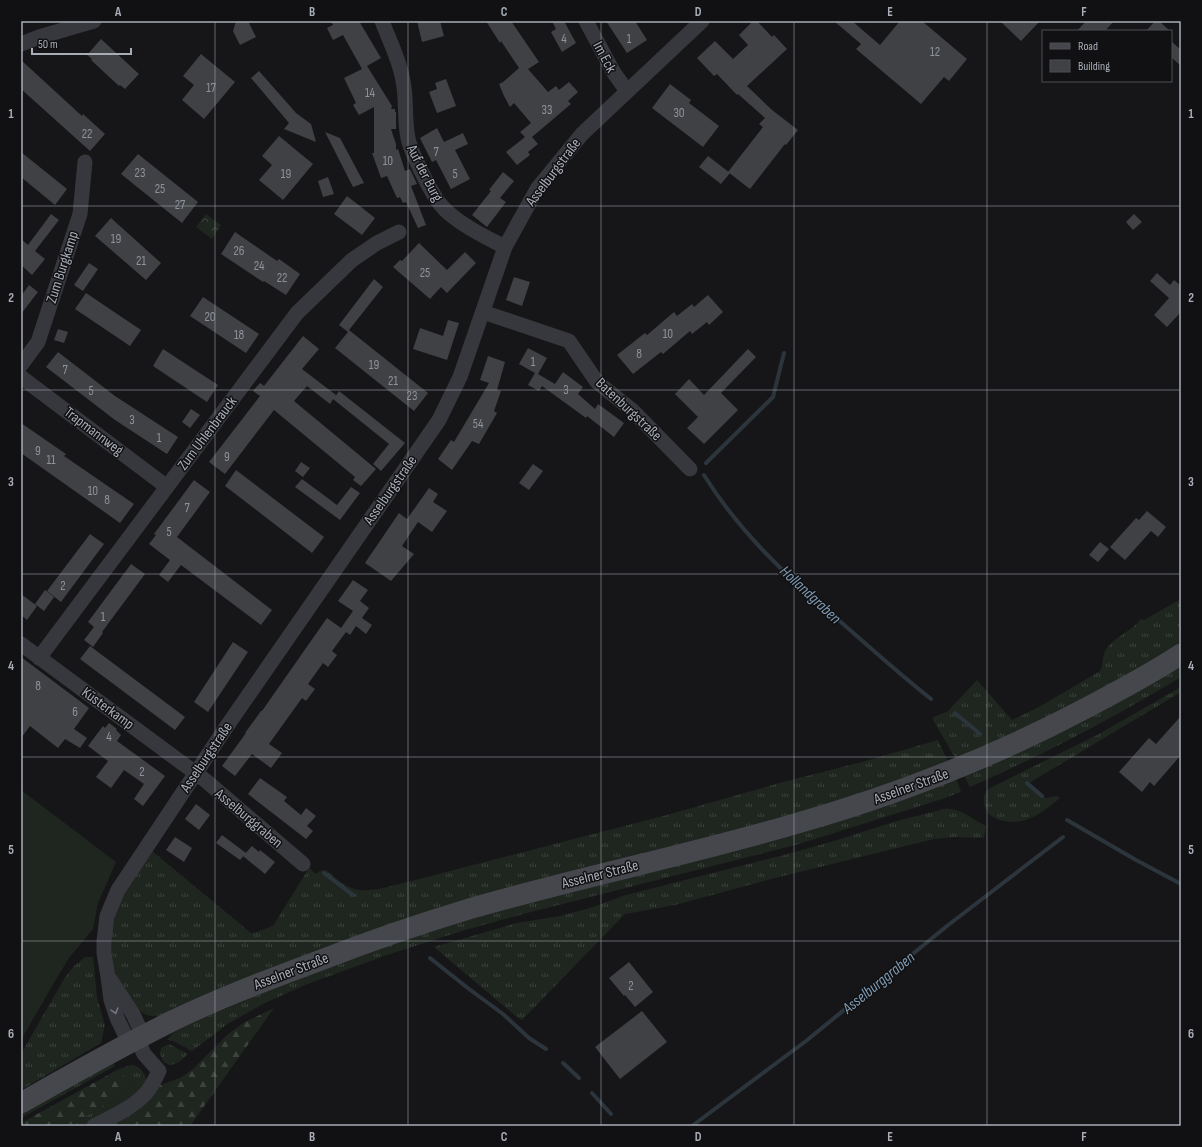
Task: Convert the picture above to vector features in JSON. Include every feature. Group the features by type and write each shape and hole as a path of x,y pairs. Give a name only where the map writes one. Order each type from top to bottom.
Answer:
{"main road":[{"name":"Asselner Straße","path":"21,1103 136,1040 196,1010 276,976 398,931 541,889 786,827 912,787 1010,746 1059,722 1120,690 1181,654"}],"street":[{"path":"21,44 39,36 94,21"},
{"name":"Auf der Burg","path":"382,21 403,79 406,100 406,124 408,139 426,180 446,211 487,238 505,247"},
{"name":"Im Eck","path":"586,21 614,73 627,91"},
{"name":"Asselburgstraße","path":"94,1126 134,1104 146,1094 159,1071 144,1054 136,1040 133,1014 108,976 104,953 104,941 107,916 118,890 253,687 439,420 460,378 505,247 537,189 582,134 702,21"},
{"name":"Zum Burgkamp","path":"21,365 38,342 80,214 85,162"},
{"name":"Zum Uhlenbrauck","path":"39,658 297,313 352,260 377,243 399,232"},
{"name":"Batenburgstraße","path":"483,312 569,341 598,382 632,410 690,469"},
{"name":"Trapmannweg","path":"21,376 167,487"},
{"name":"Küsterkamp","path":"21,644 195,773"},
{"name":"Asselburggraben","path":"195,773 303,864"}],"green space":[{"path":"206,214 221,225 212,239 196,227"},
{"path":"1181,599 1181,645 1126,678 957,761 933,720 933,717 947,712 977,680 1012,720 1039,707 1100,671 1105,651 1115,640 1141,619 1144,620"},
{"path":"1181,662 1181,677 1051,749 970,787 963,774"},
{"path":"1181,687 1181,692 1029,783 1046,798 1057,796 1060,798 1041,813 1022,821 1015,822 994,818 985,808 984,797 990,788 1099,734"},
{"path":"938,740 949,764 898,783 161,1015 151,1016 140,1011 119,982 114,966 112,937 117,910 128,887 152,851 251,933 253,933 273,926 309,868 316,874 320,871 326,870 343,884 358,890 384,888 667,815"},
{"path":"956,778 961,792 799,844 523,914 462,931 387,955 305,985 265,1003 229,1023 192,1051 173,1041 167,1040 173,1033 192,1023 359,952"},
{"path":"21,790 116,862 98,903 93,929 69,958 21,1040"},
{"path":"944,809 956,810 966,814 986,826 984,838 954,837 934,839 771,879 675,905 625,914 522,1020 434,947 517,923 560,916 590,908 626,895 784,855 897,821"},
{"path":"85,957 93,957 97,998 105,1025 101,1043 21,1090 21,1054 64,979 73,967"},
{"path":"274,1008 190,1126 101,1126 158,1086 180,1078 192,1070 227,1035 245,1022"},
{"path":"169,1044 188,1054 177,1063 169,1065 166,1064 162,1059 160,1052 161,1048"},
{"path":"113,1063 115,1066 21,1118 21,1114"},
{"path":"131,1065 141,1069 146,1079 147,1086 109,1113 86,1126 68,1126 118,1097 131,1087 119,1069"},
{"path":"119,1069 131,1087 118,1097 68,1126 21,1126 21,1123"}],"building":[{"path":"236,21 248,21 256,37 240,45 233,31"},
{"path":"331,21 359,21 381,58 367,66 392,106 391,109 395,109 396,129 391,129 396,144 396,150 398,149 405,171 410,169 417,184 411,186 426,225 418,228 406,202 403,203 400,197 397,198 387,176 381,178 372,153 374,153 374,107 359,115 353,105 356,103 344,78 362,69 343,35 333,40 327,28 333,25"},
{"path":"417,21 440,21 444,36 422,42"},
{"path":"486,21 511,21 539,62 528,69 548,92 556,86 559,90 569,82 578,92 568,101 571,104 532,137 538,144 528,152 530,155 517,165 506,152 525,137 520,132 531,123 514,103 510,107 504,96 499,84 519,68"},
{"path":"552,21 564,21 576,43 562,52 551,32 556,29"},
{"path":"606,21 635,21 647,40 627,53"},
{"path":"753,21 757,21 772,37 774,35 787,49 747,86 772,110 798,130 786,145 785,144 750,189 728,172 763,127 759,124 765,118 738,94 737,95 717,74 714,76 697,58 715,41 733,59 748,45 739,35"},
{"path":"834,21 852,21 880,45 900,21 922,21 967,59 949,81 944,77 921,104 856,49 861,44"},
{"path":"1000,21 1040,21 1021,41"},
{"path":"1086,21 1114,21 1106,30 1078,30"},
{"path":"1155,21 1159,21 1169,30 1147,30"},
{"path":"101,39 139,74 125,89 120,85 119,86 87,55"},
{"path":"1172,42 1181,50 1181,66 1172,58"},
{"path":"201,54 235,82 204,119 182,100 194,85 183,76"},
{"path":"21,60 82,116 83,114 105,134 90,151 21,89"},
{"path":"259,71 296,113 311,124 316,142 284,129 289,123 251,78"},
{"path":"446,79 456,106 437,113 429,92 437,89 435,83"},
{"path":"670,84 691,100 689,103 719,126 703,147 652,108"},
{"path":"437,128 444,142 463,133 468,144 455,150 470,179 451,189 436,160 432,162 420,138"},
{"path":"325,132 340,138 364,183 353,187"},
{"path":"279,136 313,164 283,200 259,180 272,165 262,156"},
{"path":"21,152 67,189 55,205 21,177"},
{"path":"138,154 198,202 182,223 121,174"},
{"path":"708,156 730,173 721,184 699,167"},
{"path":"503,172 514,181 500,198 506,202 487,227 472,215 491,191 489,190"},
{"path":"328,177 334,194 323,197 318,181"},
{"path":"347,196 375,218 362,235 334,214"},
{"path":"51,214 59,220 35,251 45,259 32,275 21,265 21,239 28,245"},
{"path":"1134,214 1142,222 1133,230 1126,222"},
{"path":"111,218 161,263 146,280 95,236"},
{"path":"235,232 277,261 279,259 300,274 286,295 264,281 263,282 221,254"},
{"path":"419,243 447,270 465,252 476,263 447,293 441,287 430,299 393,267 400,260 402,261"},
{"path":"89,263 98,269 83,291 74,285"},
{"path":"1157,273 1170,285 1174,280 1181,285 1181,312 1167,327 1154,315 1169,298 1150,281"},
{"path":"514,277 530,282 522,306 506,300"},
{"path":"374,279 383,287 349,330 428,393 414,411 335,348 348,332 339,325"},
{"path":"29,285 38,292 21,314 21,296"},
{"path":"86,293 141,330 130,346 75,309"},
{"path":"708,295 723,312 709,325 707,322 692,334 690,331 663,354 661,352 633,374 617,355 645,333 647,335 674,312 677,316 692,304 694,307"},
{"path":"203,297 259,334 246,353 190,316"},
{"path":"448,320 459,323 447,360 413,349 420,328 443,336"},
{"path":"58,329 68,332 64,343 54,340"},
{"path":"303,336 319,349 302,369 336,395 335,397 339,391 405,443 381,471 373,464 389,444 333,399 330,404 307,386 294,401 376,469 361,486 353,480 355,477 274,410 225,474 209,462 260,396 253,391 260,383 264,386"},
{"path":"528,348 547,358 538,374 555,384 563,372 583,387 578,394 595,409 598,404 624,423 614,437 587,416 586,418 542,386 539,391 528,385 535,373 519,364"},
{"path":"163,349 218,385 207,402 153,366"},
{"path":"748,349 756,357 721,393 738,410 704,444 687,428 698,417 675,394 689,379 704,395"},
{"path":"58,352 115,396 178,437 167,454 115,420 46,367"},
{"path":"488,356 505,362 497,390 501,391 494,411 497,413 479,444 472,441 452,470 438,459 451,440 454,442 489,383 480,380"},
{"path":"191,409 200,415 190,428 182,422"},
{"path":"21,423 66,454 64,456 134,504 120,523 21,453"},
{"path":"301,462 310,468 303,477 295,471"},
{"path":"533,464 543,471 529,490 519,483"},
{"path":"236,470 324,537 312,553 225,486"},
{"path":"302,479 337,505 351,487 360,493 340,520 295,487"},
{"path":"194,480 210,492 177,537 272,610 261,625 181,565 168,582 159,575 170,560 149,544 156,535 154,534"},
{"path":"429,488 438,494 433,502 447,511 432,532 418,522 402,546 414,554 391,581 365,563 399,513 407,519"},
{"path":"1147,511 1166,527 1158,537 1151,531 1125,560 1110,547 1136,518 1139,520"},
{"path":"90,534 104,544 61,602 47,591"},
{"path":"1100,542 1109,549 1098,562 1089,555"},
{"path":"131,564 145,574 102,632 103,633 93,647 84,640 94,627 88,622"},
{"path":"353,580 368,590 360,601 369,608 362,618 372,625 366,634 356,626 350,635 346,632 332,651 337,655 328,667 323,663 308,684 315,689 306,701 302,698 269,744 282,753 271,768 252,754 235,776 222,766 327,618 341,628 353,611 338,601"},
{"path":"45,590 54,597 44,611 35,604"},
{"path":"21,594 37,606 27,620 21,615"},
{"path":"233,642 248,652 208,712 194,702"},
{"path":"90,646 185,717 175,730 80,659"},
{"path":"21,657 89,708 74,729 87,738 80,748 65,739 58,748 30,726 21,738"},
{"path":"1181,716 1181,755 1154,786 1150,782 1142,792 1119,772 1149,738 1156,744"},
{"path":"109,723 117,729 116,730 121,735 117,741 165,776 143,806 134,799 144,784 124,770 111,788 96,777 108,761 88,746 103,726 105,728"},
{"path":"260,778 287,797 284,801 301,815 306,808 316,816 307,826 313,831 306,839 248,794"},
{"path":"196,804 210,815 199,830 185,819"},
{"path":"222,835 246,853 240,860 216,843"},
{"path":"175,837 192,848 184,862 166,850"},
{"path":"252,846 259,852 260,850 275,862 265,874 243,856"},
{"path":"629,962 653,992 635,1007 609,978"},
{"path":"642,1011 667,1042 620,1079 595,1047"}],"waterway":[{"name":"Hollandgraben","path":"706,463 773,397 784,353"},
{"name":"Hollandgraben","path":"704,475 717,495 747,533 780,568 906,679 931,699"},
{"name":"Hollandgraben","path":"955,713 980,734"},
{"name":"Hollandgraben","path":"1027,783 1042,796"},
{"path":"1067,820 1181,884"},
{"name":"Asselburggraben","path":"692,1126 806,1041 947,926 1063,837"},
{"path":"324,873 353,895"},
{"path":"430,958 503,1014 529,1038 546,1049"},
{"path":"563,1063 579,1078"},
{"path":"592,1093 611,1114"}]}
